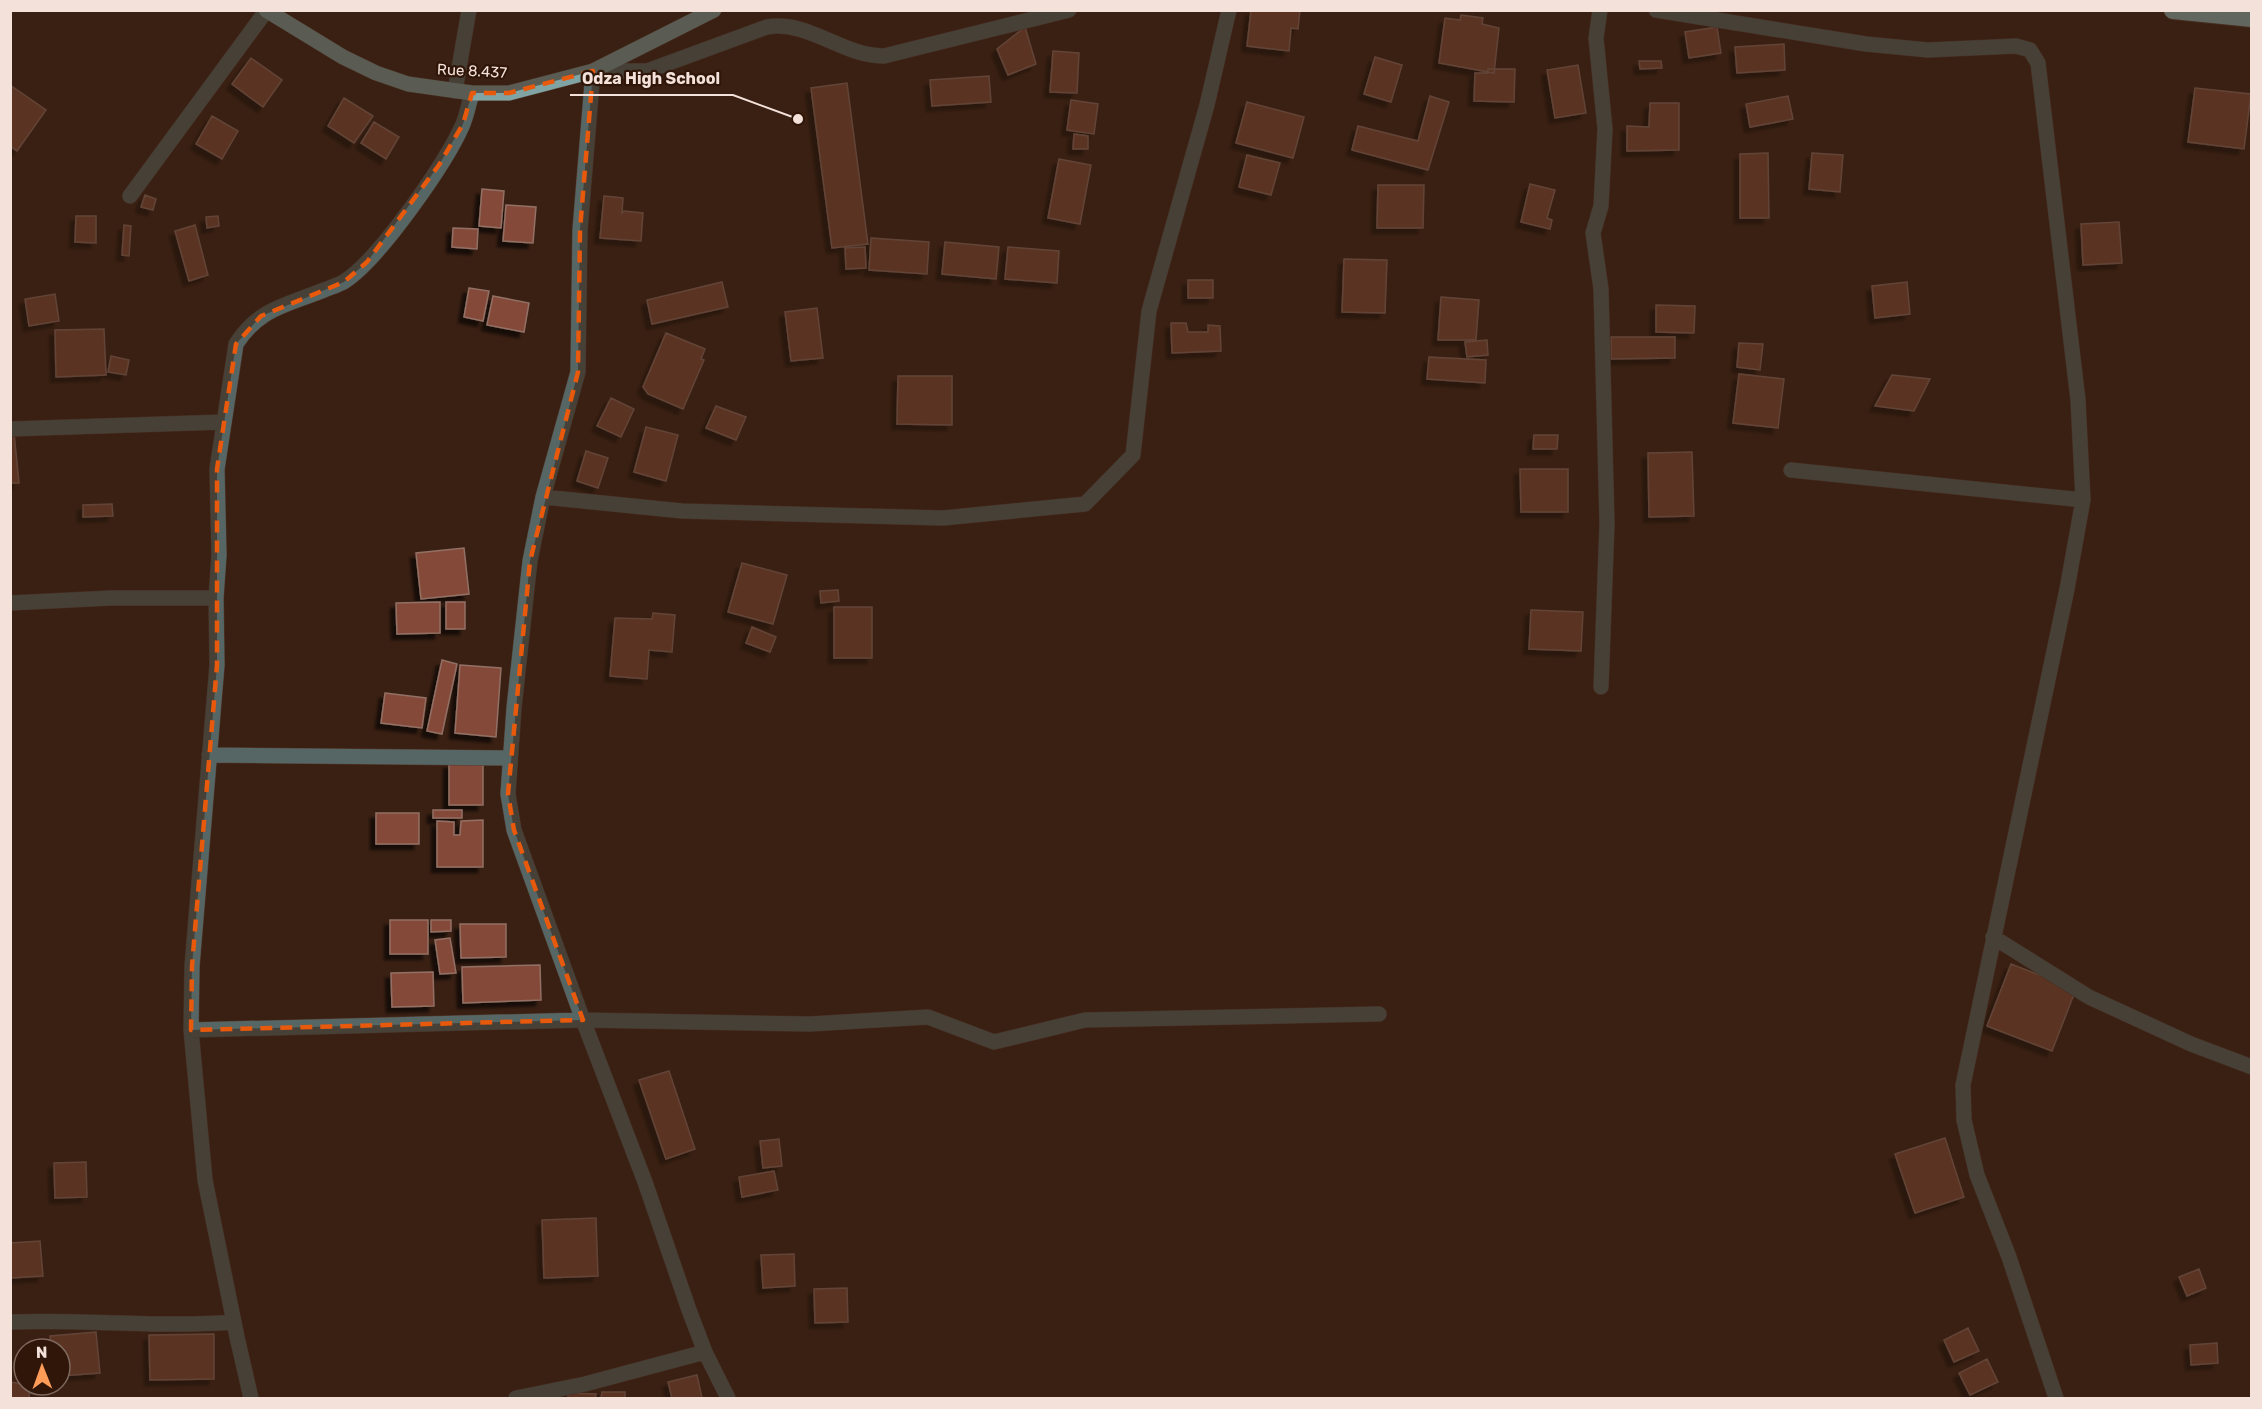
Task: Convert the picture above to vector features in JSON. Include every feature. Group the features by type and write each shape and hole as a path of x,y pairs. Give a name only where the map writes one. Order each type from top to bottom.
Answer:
{"highway":[{"path":"2173,10 2252,18"}],"main road":[{"name":"Rue 8.437","path":"266,11 343,57 376,73 408,84 472,93 509,93 593,71 714,10"}],"street":[{"path":"455,90 469,10"},
{"path":"729,1398 705,1352 645,1182 583,1020 514,830 508,794 509,758 530,561 543,498 578,372 580,230 593,71 647,71 766,27 781,24 796,27 856,52 884,56 1068,10"},
{"path":"543,498 682,511 944,518 1085,504 1133,455 1149,311 1207,105 1229,10"},
{"path":"1600,10 1596,38 1605,129 1601,206 1593,233 1601,289 1607,524 1601,687"},
{"path":"1656,10 1877,45 1928,50 2016,46 2030,50 2038,63 2078,400 2083,500 2067,589 1963,1085 1964,1120 1977,1175 2009,1257 2056,1398"},
{"path":"130,196 266,11"},
{"path":"251,1398 205,1180 191,1030 192,966 217,665 216,598 219,555 217,469 236,344 246,328 261,316 282,305 344,282 367,262 389,236 439,165 463,124 472,93"},
{"path":"10,429 224,422"},
{"path":"1791,470 2083,500"},
{"path":"10,603 111,598 216,598"},
{"path":"209,755 509,758"},
{"path":"1993,938 2089,997 2191,1044 2252,1067"},
{"path":"191,1030 583,1020 810,1024 928,1017 994,1042 1085,1020 1379,1014"},
{"path":"10,1322 186,1325 234,1322"},
{"path":"516,1398 585,1384 705,1352"}],"highlighted area":[{"path":"593,71 580,230 578,372 530,561 508,794 514,830 583,1020 191,1030 192,966 217,665 217,469 236,344 261,316 344,282 367,262 439,165 463,124 472,93 509,93"}],"building":[{"path":"1251,10 1300,10 1298,29 1291,28 1289,51 1247,46"},
{"path":"1461,15 1483,18 1482,24 1499,28 1494,73 1439,63 1445,18 1460,20"},
{"path":"1025,27 1036,64 1008,75 997,49"},
{"path":"1717,27 1721,53 1689,58 1685,32"},
{"path":"1784,44 1785,70 1737,73 1735,47"},
{"path":"1053,51 1079,53 1077,93 1050,92"},
{"path":"1375,57 1402,65 1391,102 1364,94"},
{"path":"251,58 282,80 263,107 232,84"},
{"path":"1639,61 1661,61 1662,68 1640,69"},
{"path":"1578,65 1586,113 1555,118 1547,70"},
{"path":"1488,69 1515,69 1514,102 1474,101 1475,73 1488,73"},
{"path":"989,76 991,102 932,106 930,80"},
{"path":"847,83 868,244 832,248 811,88"},
{"path":"10,85 46,110 17,151 10,146"},
{"path":"2195,88 2251,94 2244,149 2188,142"},
{"path":"1430,96 1449,102 1428,170 1352,150 1358,126 1418,141"},
{"path":"1788,96 1793,119 1750,127 1746,104"},
{"path":"344,98 373,116 354,143 328,126"},
{"path":"1071,100 1098,104 1094,134 1067,130"},
{"path":"1247,102 1304,117 1293,158 1236,143"},
{"path":"1650,103 1679,103 1679,150 1627,151 1627,126 1649,127"},
{"path":"212,116 238,131 222,159 196,144"},
{"path":"374,122 399,137 386,159 361,143"},
{"path":"1074,134 1088,136 1088,149 1073,149"},
{"path":"1768,153 1769,218 1740,218 1740,154"},
{"path":"1812,153 1843,155 1840,192 1809,189"},
{"path":"1247,155 1280,163 1271,195 1239,187"},
{"path":"1059,159 1091,165 1080,224 1048,218"},
{"path":"1530,184 1555,190 1547,218 1552,220 1550,229 1521,222"},
{"path":"1378,185 1424,185 1423,228 1377,228"},
{"path":"482,189 504,191 501,228 479,226"},
{"path":"145,195 156,199 153,210 141,207"},
{"path":"604,196 623,198 622,213 624,211 643,213 641,241 600,238"},
{"path":"506,205 536,207 533,243 503,241"},
{"path":"76,216 96,216 96,243 75,242"},
{"path":"218,216 219,226 207,228 206,217"},
{"path":"2119,222 2122,263 2083,265 2081,224"},
{"path":"124,225 131,226 129,256 122,255"},
{"path":"195,225 208,275 189,281 175,231"},
{"path":"453,228 478,229 477,249 452,247"},
{"path":"871,238 929,242 927,274 869,270"},
{"path":"945,242 999,247 996,279 942,274"},
{"path":"865,247 866,268 846,269 845,248"},
{"path":"1008,247 1059,251 1057,283 1005,279"},
{"path":"1344,259 1387,260 1385,313 1342,312"},
{"path":"1188,280 1213,280 1213,298 1188,298"},
{"path":"722,282 728,307 652,324 647,300"},
{"path":"1907,282 1910,314 1875,318 1872,286"},
{"path":"469,288 489,291 483,321 464,317"},
{"path":"55,294 59,321 29,326 25,299"},
{"path":"493,296 529,303 524,332 487,325"},
{"path":"1441,297 1479,300 1476,340 1438,340"},
{"path":"1656,305 1695,306 1694,333 1656,332"},
{"path":"817,308 823,358 791,361 785,312"},
{"path":"1171,323 1186,323 1188,332 1208,332 1208,325 1220,326 1221,351 1172,353"},
{"path":"104,329 106,375 56,377 55,330"},
{"path":"666,333 705,349 701,359 704,360 683,409 648,394 643,387"},
{"path":"1611,337 1675,337 1675,358 1611,359"},
{"path":"1487,340 1488,355 1467,357 1465,342"},
{"path":"1739,343 1763,344 1760,370 1737,367"},
{"path":"111,356 129,360 126,375 108,372"},
{"path":"1429,357 1486,360 1485,383 1427,379"},
{"path":"1739,374 1784,379 1778,428 1733,423"},
{"path":"1892,375 1930,379 1914,411 1875,406"},
{"path":"898,376 952,376 952,425 897,424"},
{"path":"611,398 634,409 621,437 597,426"},
{"path":"716,406 746,417 736,440 706,428"},
{"path":"646,427 678,435 666,481 634,472"},
{"path":"14,433 19,483 10,483 10,434"},
{"path":"1534,435 1558,435 1557,449 1533,449"},
{"path":"586,451 608,458 598,488 577,481"},
{"path":"1692,452 1694,516 1649,517 1648,453"},
{"path":"1520,469 1568,469 1568,512 1521,512"},
{"path":"112,504 113,516 83,517 83,505"},
{"path":"464,548 469,594 421,599 416,553"},
{"path":"742,563 787,575 773,624 728,612"},
{"path":"838,590 839,601 821,603 820,591"},
{"path":"440,602 440,633 397,634 396,603"},
{"path":"446,602 465,602 465,629 446,629"},
{"path":"834,607 872,607 872,658 834,658"},
{"path":"1531,610 1583,612 1581,651 1529,649"},
{"path":"653,613 675,615 672,652 649,650 647,679 610,676 615,618 652,619"},
{"path":"752,627 776,637 770,652 746,643"},
{"path":"442,660 457,664 442,734 427,731"},
{"path":"460,665 501,668 496,737 455,733"},
{"path":"385,693 426,698 422,728 381,723"},
{"path":"449,763 483,763 483,805 449,805"},
{"path":"433,810 462,810 462,818 433,818"},
{"path":"376,813 419,813 419,844 376,844"},
{"path":"483,820 483,867 437,867 437,821 454,822 454,835 460,835 461,821"},
{"path":"390,920 428,920 428,954 390,954"},
{"path":"431,920 451,920 451,931 431,932"},
{"path":"460,924 506,924 506,957 461,958"},
{"path":"450,938 456,973 440,974 435,940"},
{"path":"2011,964 2076,989 2052,1051 1987,1026"},
{"path":"540,965 541,1000 463,1003 462,967"},
{"path":"433,972 434,1006 392,1007 391,973"},
{"path":"669,1071 695,1149 666,1159 639,1080"},
{"path":"1945,1138 1964,1197 1915,1213 1895,1154"},
{"path":"779,1139 782,1166 763,1168 760,1141"},
{"path":"86,1162 87,1197 55,1198 54,1163"},
{"path":"774,1171 778,1190 742,1197 739,1177"},
{"path":"596,1218 598,1276 544,1278 542,1220"},
{"path":"40,1241 43,1276 10,1278 10,1243"},
{"path":"794,1254 795,1286 763,1288 761,1255"},
{"path":"2199,1269 2206,1288 2187,1296 2179,1277"},
{"path":"847,1288 848,1322 815,1323 814,1289"},
{"path":"1968,1328 1979,1351 1954,1362 1944,1340"},
{"path":"96,1332 100,1373 72,1375 72,1337 50,1336"},
{"path":"214,1334 214,1379 150,1380 149,1335"},
{"path":"2217,1343 2218,1363 2191,1365 2190,1345"},
{"path":"1987,1359 1998,1382 1970,1395 1959,1373"},
{"path":"697,1375 702,1398 672,1398 668,1382"},
{"path":"10,1382 12,1382 12,1397 29,1397 29,1398 10,1398"},
{"path":"602,1392 625,1392 625,1398 601,1398"},
{"path":"568,1393 596,1394 595,1398 568,1398"}],"place":[{"name":"Odza High School","path":"798,119"}]}
